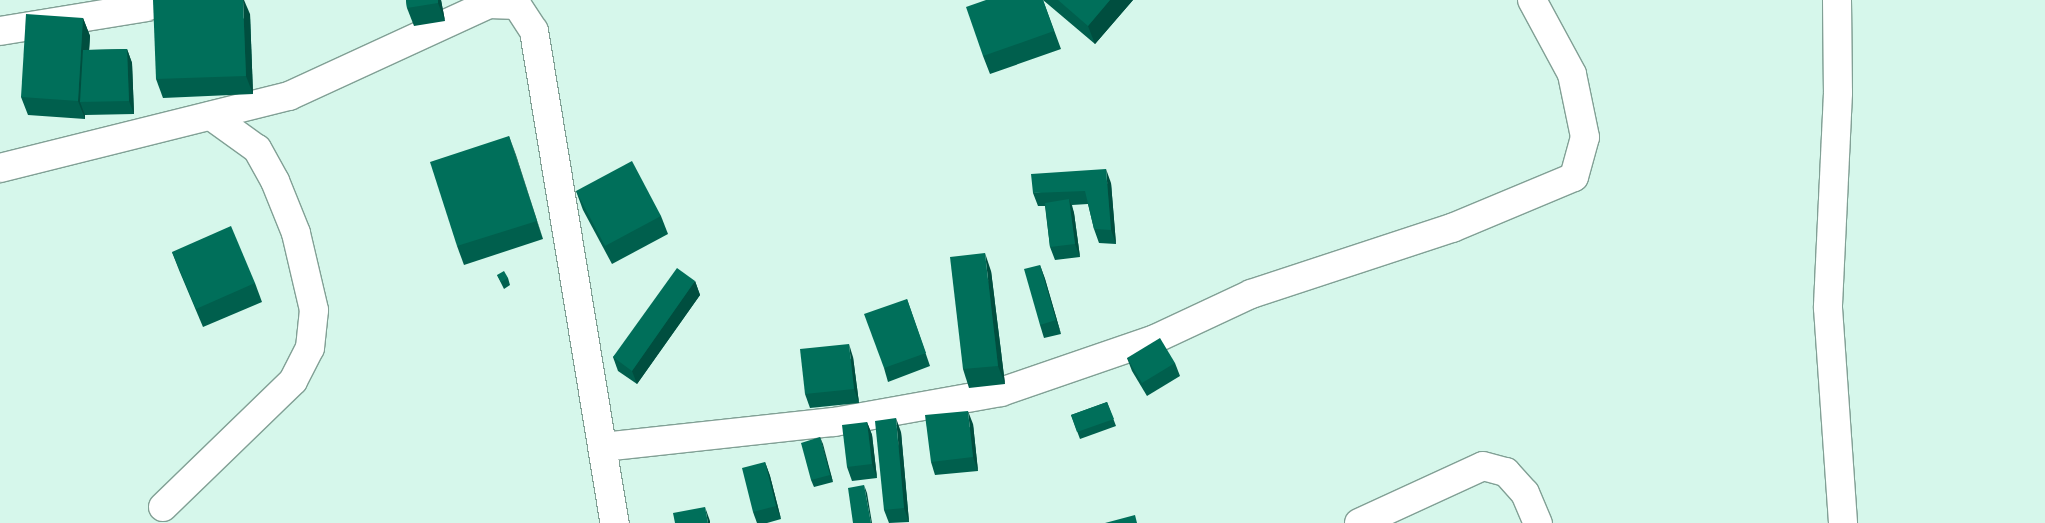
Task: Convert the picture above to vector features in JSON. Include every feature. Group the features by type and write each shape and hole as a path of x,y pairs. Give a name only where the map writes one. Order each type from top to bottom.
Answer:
{"street":[{"path":"603,447 834,422 1001,392 1155,339 1251,294 1452,228 1574,177 1585,137 1572,74 1532,0"},
{"path":"1837,0 1838,93 1828,308 1843,523"},
{"path":"0,168 289,96 489,4 517,5 534,31 615,523"},
{"path":"0,31 146,7"},
{"path":"164,507 293,380 310,348 314,310 296,233 275,180 257,149 211,116"},
{"path":"1359,523 1483,466 1506,472 1524,493 1538,523"}],"building":[{"path":"153,0 243,0 246,76 156,79"},
{"path":"406,0 438,0 438,3 407,8"},
{"path":"986,0 1043,0 1054,31 983,56 966,7"},
{"path":"1058,0 1110,0 1088,26"},
{"path":"26,14 83,18 78,101 21,97"},
{"path":"127,49 129,101 80,102 83,50"},
{"path":"509,136 537,221 457,246 430,162"},
{"path":"632,161 661,216 605,246 576,191"},
{"path":"1106,169 1111,230 1094,229 1085,191 1033,193 1031,174"},
{"path":"1069,199 1075,244 1050,247 1045,203"},
{"path":"231,226 255,283 196,309 172,252"},
{"path":"985,253 998,366 963,369 950,257"},
{"path":"1040,265 1056,320 1040,325 1024,269"},
{"path":"677,268 695,281 632,371 613,357"},
{"path":"504,271 508,278 501,282 497,275"},
{"path":"907,299 926,353 884,368 864,314"},
{"path":"1160,338 1175,363 1142,383 1127,358"},
{"path":"849,344 854,389 805,394 800,349"},
{"path":"1107,402 1114,419 1077,432 1071,415"},
{"path":"968,411 973,457 931,462 925,415"},
{"path":"896,418 904,508 884,510 875,421"},
{"path":"867,422 872,464 847,467 842,425"},
{"path":"820,437 830,475 811,480 801,443"},
{"path":"765,462 776,506 753,512 742,468"},
{"path":"864,485 871,523 853,523 848,488"},
{"path":"705,507 708,523 675,523 673,513"},
{"path":"1135,515 1137,523 1105,523"}]}
